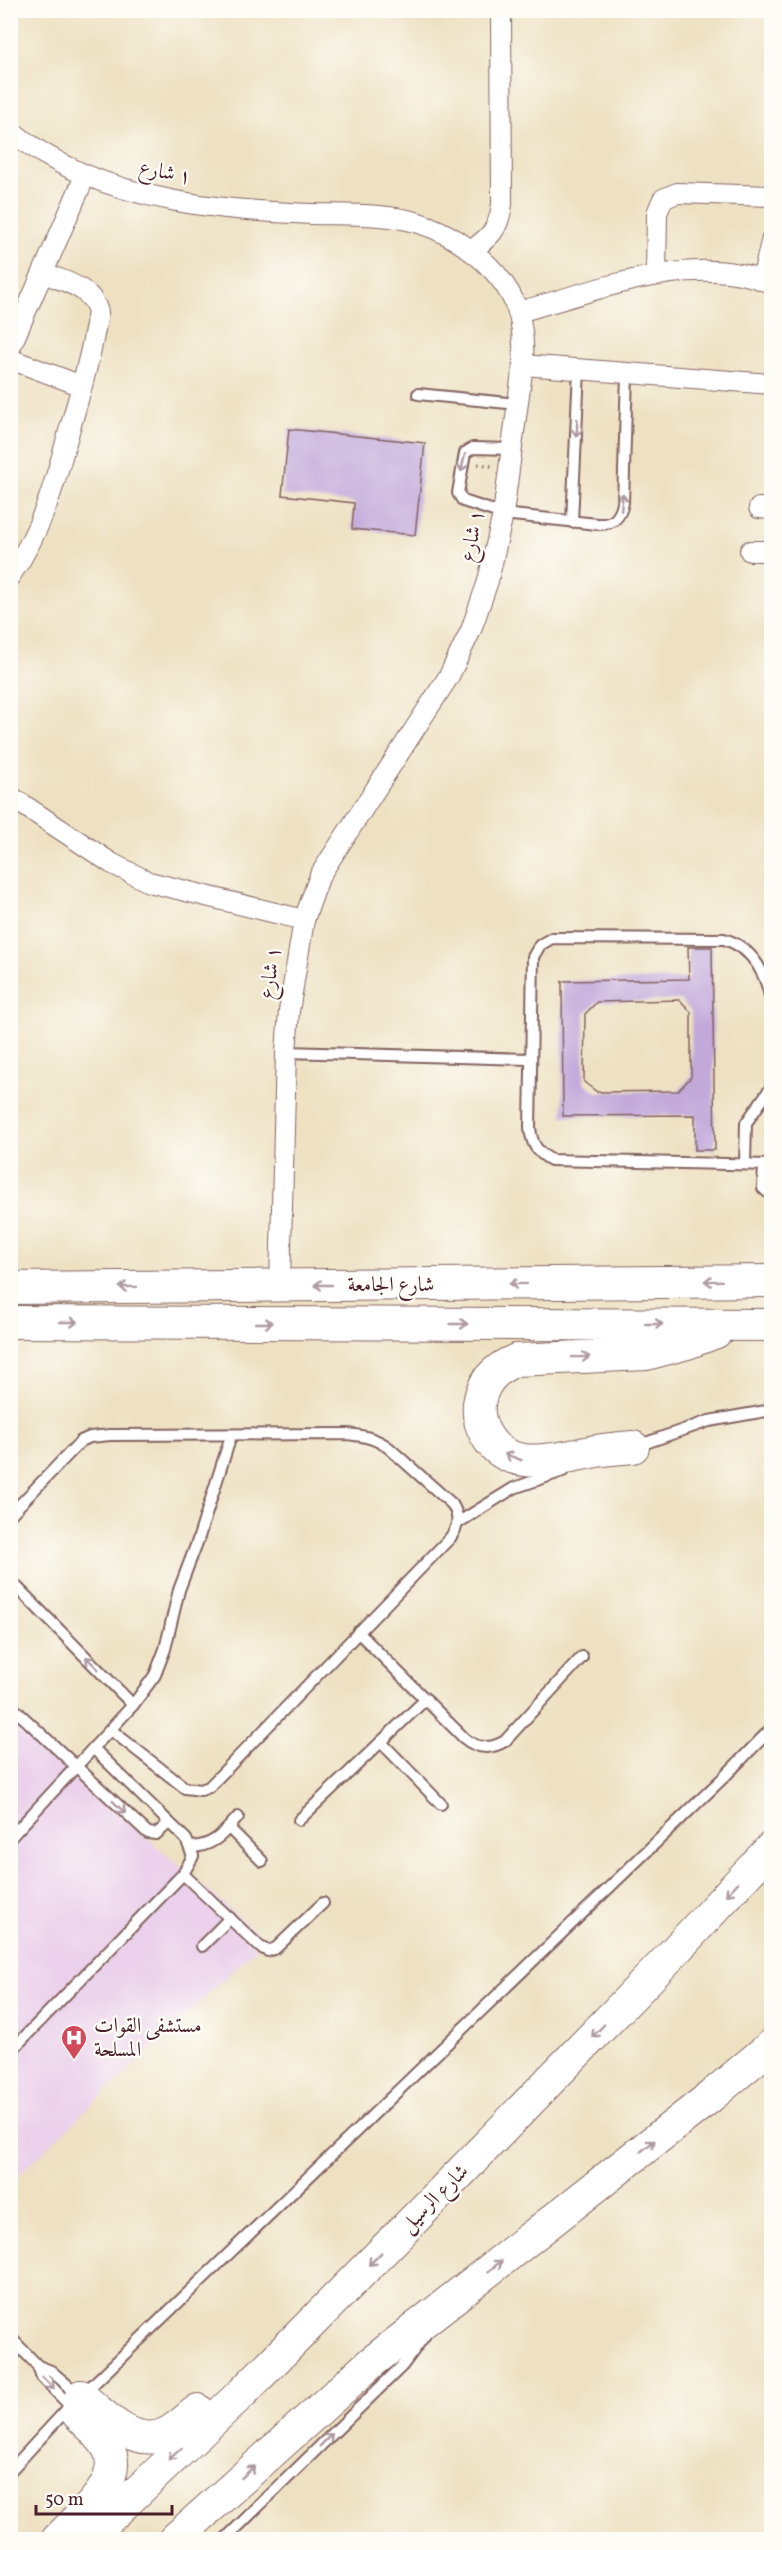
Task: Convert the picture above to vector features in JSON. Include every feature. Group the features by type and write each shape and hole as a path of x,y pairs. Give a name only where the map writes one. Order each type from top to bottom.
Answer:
{"main road":[{"name":"شارع الجامعة","path":"10,1288 771,1281"},
{"name":"شارع الجامعة","path":"12,1323 771,1325"},
{"path":"633,1447 547,1460 524,1461 513,1458 495,1447 483,1429 479,1408 484,1387 497,1370 516,1360 646,1354 687,1343 733,1325"},
{"name":"شارع الرسيل","path":"86,2540 243,2392 660,1968 771,1847"},
{"path":"174,2540 332,2396 710,2097 771,2045"},
{"path":"76,2401 128,2433 147,2437 166,2434 214,2400 243,2392"},
{"path":"57,2540 104,2490 109,2482 113,2466 112,2457 104,2441 76,2401"}],"street":[{"path":"471,251 489,237 500,222 502,204 501,10"},
{"name":"١ شارع","path":"10,130 41,152 85,176 127,190 215,207 388,217 418,223 446,234 471,251 490,269 506,290 518,312 524,347 523,365 503,514 488,581 449,676 320,875 304,920 290,1001 286,1052 280,1285"},
{"path":"10,348 85,176"},
{"path":"656,275 657,213 663,199 677,193 771,196"},
{"path":"518,312 656,275 710,271 767,282 771,238"},
{"path":"10,576 37,533 50,499 82,386 98,312 90,294 44,273"},
{"path":"10,359 82,386"},
{"path":"523,365 771,384"},
{"path":"750,551 771,551"},
{"path":"10,796 111,863 149,882 304,920"}],"lane":[{"path":"572,522 579,369"},
{"path":"510,459 473,448 465,453 458,493 463,501 503,514 607,525 616,520 621,512 627,374"},
{"path":"418,394 518,404"},
{"path":"771,1007 769,988 762,970 735,942 709,937 552,938 540,945 533,957 530,1059 532,1142 539,1153 551,1160 768,1165 763,1188 771,1196"},
{"path":"286,1052 530,1059"},
{"path":"745,1164 746,1123 771,1086"},
{"path":"459,1522 514,1488 709,1421 771,1410"},
{"path":"13,1512 81,1441 90,1437 348,1434 379,1440 452,1504 457,1512 459,1522 450,1538 209,1787 193,1790 178,1784 111,1730"},
{"path":"10,1838 111,1730 151,1682 160,1664 179,1590 198,1540 231,1436"},
{"path":"10,1580 133,1705"},
{"path":"357,1632 469,1742 481,1747 493,1747 505,1741 582,1658"},
{"path":"299,1820 426,1700"},
{"path":"10,1705 148,1833 156,1834 169,1823"},
{"path":"10,2471 76,2401 724,1777 771,1728"},
{"path":"381,1742 441,1804"},
{"path":"10,2052 183,1874 193,1856 190,1847 169,1823 93,1748"},
{"path":"190,1847 208,1845 229,1828 238,1817"},
{"path":"229,1828 262,1861"},
{"path":"183,1874 264,1950 273,1951 322,1903"},
{"path":"202,1946 230,1918"},
{"path":"224,2540 402,2366 419,2345 433,2322 457,2296"},
{"path":"10,2337 38,2366 42,2378 76,2401"}],"path":[{"path":"463,462 510,459"}],"shaded area":[{"name":"مستشفى القوات المسلحة","path":"11,1720 265,1940 11,2182"}],"building":[{"path":"289,429 425,443 415,535 352,529 354,503 282,495"},
{"path":"688,947 712,947 715,1150 695,1150 695,1115 563,1116 562,981 689,979","holes":["680,1000 691,1012 691,1077 678,1091 597,1092 584,1082 585,1014 597,1002"]}],"place":[{"name":"مستشفى القوات المسلحة","path":"74,2061"}]}
